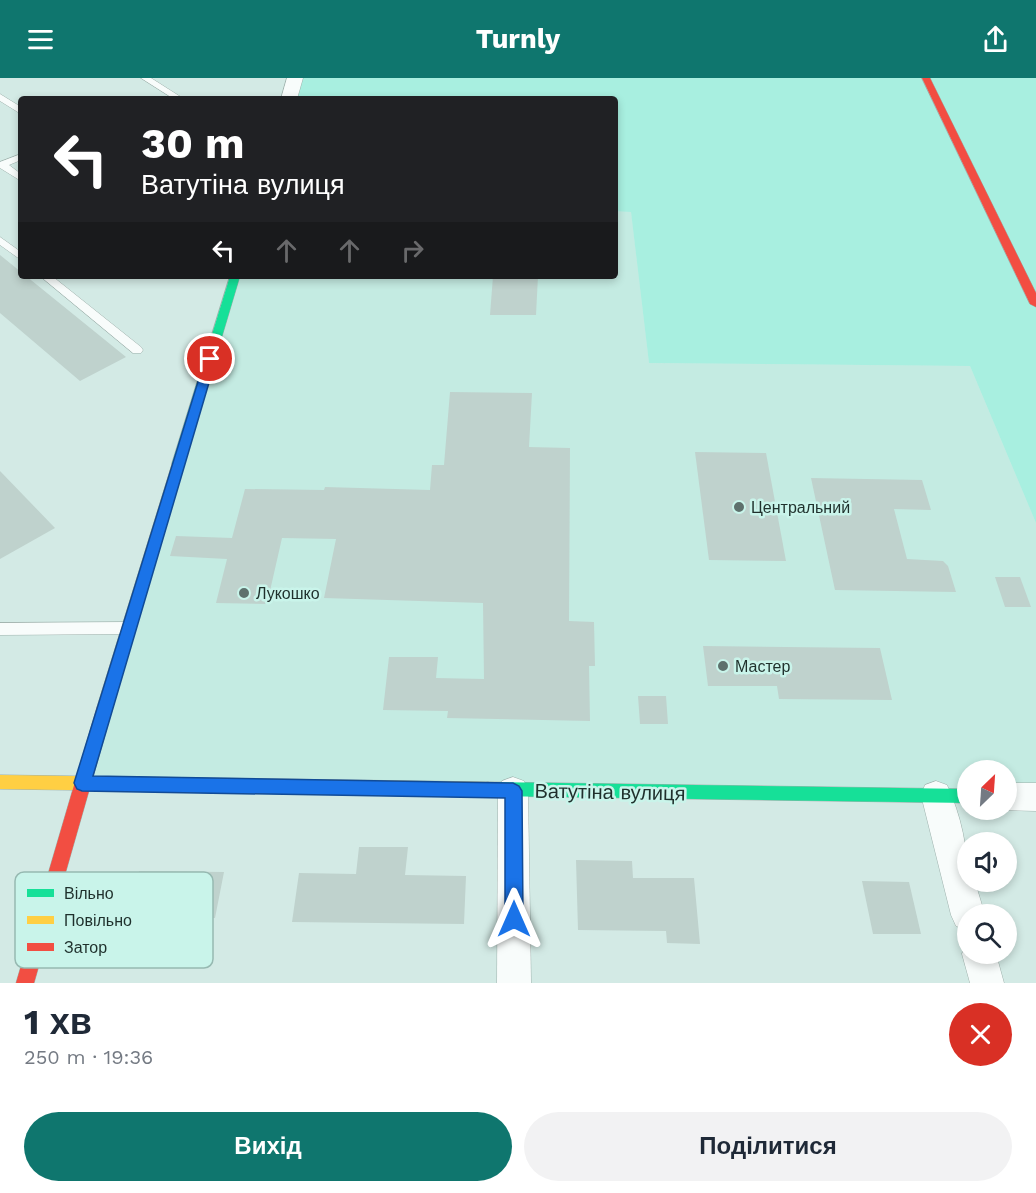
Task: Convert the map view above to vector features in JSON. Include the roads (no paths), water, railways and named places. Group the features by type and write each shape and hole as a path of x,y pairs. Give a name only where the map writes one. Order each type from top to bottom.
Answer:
{"street":[{"path":"290,96 295,78"},
{"path":"926,78 1036,304"},
{"path":"57,872 235,279"},
{"name":"Ватутіна вулиця","path":"0,782 957,796"},
{"path":"513,791 514,983"},
{"path":"936,795 965,904"},
{"path":"1017,797 1036,797"},
{"path":"982,964 987,983"},
{"path":"25,983 29,968"}],"lane":[{"path":"145,78 175,96"},
{"path":"0,97 18,109"},
{"path":"1,169 18,159"},
{"path":"1,169 18,177"},
{"path":"0,240 18,255"},
{"path":"49,279 137,350"},
{"path":"0,629 129,628"}],"place":[{"name":"Центральний","path":"739,507"},
{"name":"Лукошко","path":"244,593"},
{"name":"Мастер","path":"723,666"}]}
